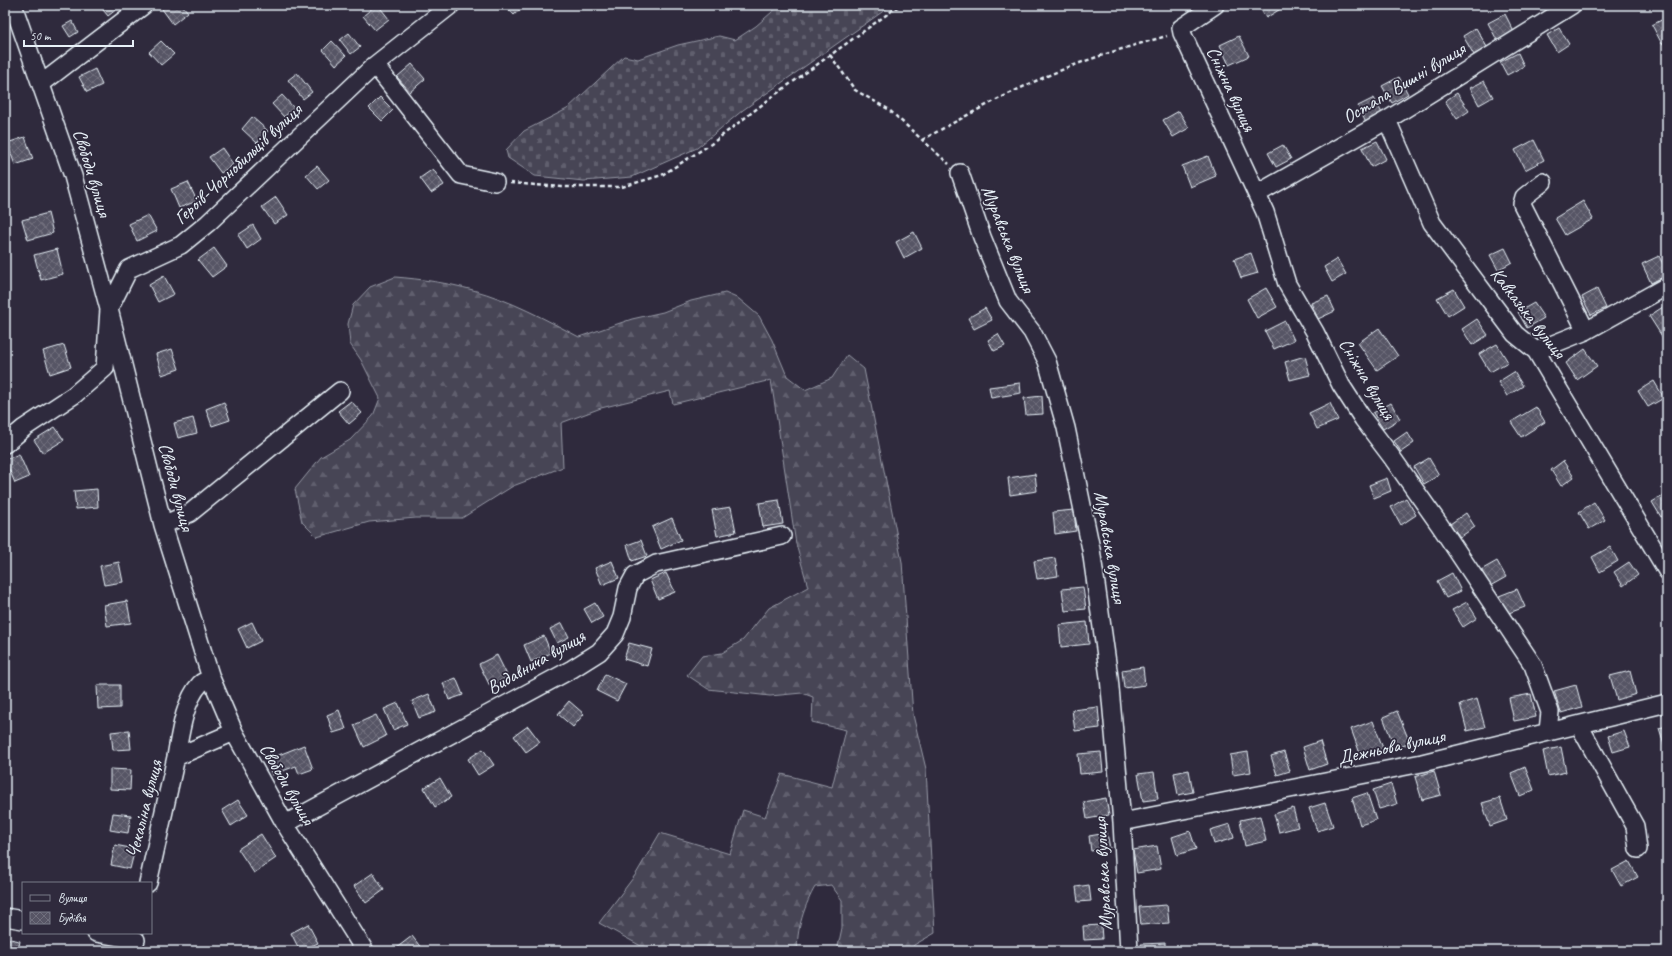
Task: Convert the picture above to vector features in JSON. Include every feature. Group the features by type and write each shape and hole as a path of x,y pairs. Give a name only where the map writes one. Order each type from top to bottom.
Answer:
{"street":[{"name":"Свободи вулиця","path":"13,5 73,176 109,309 163,525 211,678 234,732 285,824 366,951"},
{"path":"41,84 144,5"},
{"name":"Героїв-Чорнобильців вулиця","path":"5,444 24,428 74,395 105,368 109,309 129,269 181,244 208,223 375,65 451,5"},
{"path":"1182,30 1215,5"},
{"name":"Остапа Вишні вулиця","path":"1257,194 1386,120 1572,5"},
{"name":"Сніжна вулиця","path":"1182,30 1265,212 1287,284 1315,332 1341,385 1363,419 1392,456 1439,524 1533,665 1550,712 1548,731"},
{"path":"375,65 461,175 495,182"},
{"name":"Кавказька вулиця","path":"1386,120 1432,222 1515,334 1536,351 1667,571"},
{"name":"Муравська вулиця","path":"960,173 982,237 1008,301 1032,332 1047,360 1058,397 1091,549 1109,677 1122,822 1129,951"},
{"path":"1543,182 1524,197 1522,204 1586,331"},
{"path":"1536,351 1586,331 1667,286"},
{"path":"163,525 190,513 340,391"},
{"name":"Видавнича вулиця","path":"285,824 572,669 599,652 616,634 622,616 628,588 635,575 656,564 782,536"},
{"path":"176,757 190,700 200,684 211,678"},
{"name":"Дежньова вулиця","path":"1122,822 1422,763 1667,703"},
{"path":"1579,725 1635,826 1638,849"},
{"name":"Чекаліна вулиця","path":"148,882 176,757 234,732"},
{"path":"5,917 22,920"},
{"path":"101,934 136,941"}],"path":[{"path":"495,182 562,188 622,188 662,175 711,144 772,97 900,5"},
{"path":"922,140 1037,80 1077,64 1182,30"},
{"path":"830,55 855,90 888,109 960,173"}],"green space":[{"path":"780,5 892,5 743,110 697,148 632,177 584,181 535,176 508,158 506,150 524,131 567,109 624,56 638,59 678,45 719,36 735,40 756,26"},
{"path":"395,277 444,283 487,294 527,310 579,337 632,319 663,312 691,301 725,293 739,299 759,316 772,340 787,376 805,390 832,378 847,355 864,369 902,562 913,715 926,769 935,933 914,945 910,951 837,951 842,928 842,900 831,885 815,887 812,893 800,926 798,935 798,951 650,951 599,923 636,874 660,833 730,854 743,810 765,817 782,774 832,787 846,730 812,722 813,697 802,693 770,696 708,689 687,675 702,656 722,653 743,640 769,608 808,587 796,544 771,380 673,404 670,391 601,408 561,423 563,467 513,486 462,518 416,518 369,522 317,537 302,522 295,489 321,457 350,440 373,416 380,398 361,360 350,344 348,324 353,305 370,287"}],"building":[{"path":"99,5 122,5 108,16"},
{"path":"168,5 182,5 188,12 173,24 162,9"},
{"path":"378,5 389,19 375,30 363,16"},
{"path":"505,5 525,5 514,15"},
{"path":"1258,5 1280,5 1282,8 1266,18"},
{"path":"1505,14 1515,34 1498,42 1488,23"},
{"path":"1667,17 1667,41 1662,44 1652,25"},
{"path":"72,21 78,32 70,37 63,26"},
{"path":"1476,28 1487,47 1474,55 1463,36"},
{"path":"1559,28 1569,44 1557,52 1547,35"},
{"path":"349,33 360,47 351,54 340,40"},
{"path":"1239,36 1249,56 1229,65 1220,45"},
{"path":"161,41 174,54 161,65 149,52"},
{"path":"332,41 346,56 336,65 323,50"},
{"path":"1518,53 1524,66 1507,75 1500,62"},
{"path":"412,64 425,79 410,92 397,77"},
{"path":"95,69 102,85 87,92 79,77"},
{"path":"297,73 312,92 303,99 288,80"},
{"path":"1399,77 1408,94 1392,103 1382,86"},
{"path":"1484,81 1493,97 1479,105 1470,88"},
{"path":"1457,93 1469,111 1457,119 1445,101"},
{"path":"282,95 294,108 284,117 272,104"},
{"path":"380,97 393,110 382,121 369,108"},
{"path":"1374,98 1383,115 1366,123 1358,106"},
{"path":"1179,111 1189,128 1173,137 1163,120"},
{"path":"252,117 268,131 257,143 242,129"},
{"path":"25,137 33,159 15,165 7,143"},
{"path":"1534,140 1544,160 1525,170 1515,150"},
{"path":"1377,141 1386,159 1371,167 1362,148"},
{"path":"1283,145 1291,159 1276,167 1268,153"},
{"path":"222,148 233,164 221,173 209,157"},
{"path":"1208,156 1216,176 1190,187 1182,166"},
{"path":"317,166 329,180 318,189 306,175"},
{"path":"433,169 444,185 431,193 420,178"},
{"path":"188,182 197,201 179,208 171,189"},
{"path":"276,197 288,215 274,224 262,207"},
{"path":"1583,201 1593,219 1565,235 1555,218"},
{"path":"48,213 53,233 28,240 22,220"},
{"path":"148,215 157,231 137,241 129,224"},
{"path":"253,225 261,239 247,249 238,235"},
{"path":"914,232 922,248 904,258 896,242"},
{"path":"214,248 227,266 212,277 198,260"},
{"path":"1505,248 1512,262 1498,270 1490,255"},
{"path":"57,249 63,274 41,280 34,255"},
{"path":"1251,253 1258,273 1241,278 1234,259"},
{"path":"1659,256 1667,275 1651,283 1642,264"},
{"path":"1337,259 1346,274 1332,282 1324,267"},
{"path":"164,276 174,294 158,302 149,285"},
{"path":"1266,288 1277,307 1257,318 1247,299"},
{"path":"1454,289 1464,306 1448,316 1437,298"},
{"path":"1597,289 1606,308 1591,315 1582,297"},
{"path":"1328,296 1335,311 1318,319 1311,303"},
{"path":"1534,303 1544,318 1527,328 1518,312"},
{"path":"1666,305 1667,340 1665,341 1649,316"},
{"path":"985,308 992,320 974,329 968,318"},
{"path":"1477,319 1488,335 1472,345 1462,329"},
{"path":"1285,321 1294,340 1274,349 1265,331"},
{"path":"1379,328 1398,356 1377,370 1358,343"},
{"path":"998,334 1005,346 994,351 988,340"},
{"path":"1497,344 1508,362 1490,372 1479,354"},
{"path":"64,345 71,367 50,374 43,351"},
{"path":"172,349 179,369 162,375 156,354"},
{"path":"1585,349 1597,366 1577,380 1566,363"},
{"path":"1305,356 1310,375 1290,380 1285,362"},
{"path":"1514,372 1523,386 1507,396 1498,382"},
{"path":"1654,381 1664,398 1648,407 1638,391"},
{"path":"1020,383 1021,393 991,398 989,387"},
{"path":"1042,396 1043,414 1026,415 1024,398"},
{"path":"351,401 362,413 349,424 338,411"},
{"path":"224,402 230,420 212,426 206,409"},
{"path":"1330,403 1338,420 1317,429 1309,413"},
{"path":"1391,403 1400,419 1383,429 1373,413"},
{"path":"1536,407 1545,422 1521,437 1511,422"},
{"path":"193,418 197,433 178,438 174,423"},
{"path":"55,427 64,440 43,453 34,440"},
{"path":"1407,432 1414,443 1401,452 1394,441"},
{"path":"19,454 29,477 15,483 5,460"},
{"path":"1429,458 1439,475 1424,484 1414,467"},
{"path":"1563,461 1574,477 1561,486 1551,470"},
{"path":"1035,474 1037,491 1010,495 1008,478"},
{"path":"1387,478 1391,491 1374,498 1369,485"},
{"path":"97,489 98,507 76,509 74,491"},
{"path":"1667,493 1667,514 1661,517 1652,502"},
{"path":"1406,498 1416,515 1401,525 1391,507"},
{"path":"779,500 783,524 763,527 759,503"},
{"path":"1594,502 1605,520 1589,529 1579,512"},
{"path":"731,507 736,532 717,536 712,510"},
{"path":"1074,510 1076,531 1055,534 1053,512"},
{"path":"1466,513 1475,527 1460,537 1450,524"},
{"path":"672,518 681,540 661,549 652,527"},
{"path":"641,540 647,556 632,561 627,545"},
{"path":"1610,547 1618,561 1600,572 1592,557"},
{"path":"1055,558 1058,576 1037,579 1034,561"},
{"path":"612,561 619,578 602,585 595,568"},
{"path":"1497,561 1506,577 1490,586 1481,570"},
{"path":"119,562 123,582 104,585 100,566"},
{"path":"1629,562 1638,575 1623,586 1614,572"},
{"path":"666,573 675,592 658,599 650,580"},
{"path":"1452,573 1461,591 1446,598 1437,581"},
{"path":"1083,587 1086,609 1065,611 1062,589"},
{"path":"1517,589 1525,607 1506,614 1499,596"},
{"path":"127,601 131,623 107,626 104,605"},
{"path":"1467,602 1477,618 1463,627 1452,610"},
{"path":"595,603 603,617 592,623 584,609"},
{"path":"252,622 261,641 247,648 238,629"},
{"path":"1087,622 1089,644 1061,647 1059,625"},
{"path":"562,623 569,637 557,643 550,629"},
{"path":"544,636 551,653 531,662 524,645"},
{"path":"629,643 652,649 647,666 624,659"},
{"path":"497,655 508,677 490,686 479,664"},
{"path":"1143,667 1145,685 1124,688 1122,670"},
{"path":"1630,671 1636,694 1617,700 1610,676"},
{"path":"605,674 626,684 617,701 597,691"},
{"path":"456,678 463,695 449,700 443,683"},
{"path":"97,685 120,685 120,708 98,709"},
{"path":"1576,685 1582,707 1561,713 1554,691"},
{"path":"429,694 436,712 419,718 412,701"},
{"path":"1531,694 1536,717 1514,721 1509,698"},
{"path":"1477,699 1485,727 1467,731 1460,704"},
{"path":"569,701 584,714 573,727 558,714"},
{"path":"398,703 407,724 393,730 384,709"},
{"path":"1098,707 1100,728 1075,731 1072,710"},
{"path":"339,710 346,729 333,733 327,715"},
{"path":"1397,711 1410,743 1395,749 1383,717"},
{"path":"376,715 386,736 364,747 354,725"},
{"path":"1373,721 1384,751 1362,759 1351,729"},
{"path":"528,726 540,742 526,752 514,736"},
{"path":"1667,726 1667,746 1665,747 1659,728"},
{"path":"129,730 131,749 113,750 111,732"},
{"path":"1624,731 1630,747 1613,752 1608,736"},
{"path":"1320,741 1327,764 1310,770 1303,747"},
{"path":"304,745 313,769 299,774 296,766 272,775 266,760"},
{"path":"1561,747 1566,772 1548,776 1543,751"},
{"path":"483,749 494,765 478,775 468,759"},
{"path":"1101,752 1103,772 1080,774 1078,754"},
{"path":"1248,752 1251,772 1233,775 1230,755"},
{"path":"1284,752 1290,771 1277,775 1271,756"},
{"path":"1525,767 1534,790 1520,796 1511,773"},
{"path":"110,769 131,770 130,790 110,789"},
{"path":"1189,770 1193,792 1178,795 1174,773"},
{"path":"1434,771 1441,795 1422,800 1415,777"},
{"path":"1154,772 1158,799 1143,801 1138,774"},
{"path":"440,778 451,797 435,807 424,788"},
{"path":"1391,784 1397,804 1379,809 1373,790"},
{"path":"1367,793 1376,820 1360,825 1352,798"},
{"path":"1106,798 1109,815 1087,819 1084,802"},
{"path":"1500,798 1507,820 1490,826 1482,803"},
{"path":"238,800 248,815 231,826 222,810"},
{"path":"1325,803 1333,826 1317,831 1309,808"},
{"path":"1293,808 1298,827 1279,832 1274,814"},
{"path":"113,813 131,815 128,833 110,830"},
{"path":"1260,816 1266,841 1245,846 1240,820"},
{"path":"1230,824 1234,838 1214,844 1210,830"},
{"path":"1190,831 1196,849 1177,855 1172,837"},
{"path":"1107,833 1110,848 1091,851 1089,836"},
{"path":"261,834 276,858 254,873 238,849"},
{"path":"115,845 135,849 130,869 111,865"},
{"path":"1157,846 1161,869 1137,873 1133,850"},
{"path":"1629,861 1638,877 1621,886 1612,870"},
{"path":"373,873 384,890 366,903 354,886"},
{"path":"1089,885 1091,901 1078,902 1076,887"},
{"path":"1167,905 1169,923 1141,925 1139,907"},
{"path":"308,924 318,943 300,951 291,933"},
{"path":"1101,925 1102,939 1084,940 1083,926"},
{"path":"412,936 422,949 418,951 397,951 395,949"},
{"path":"5,938 20,941 18,951 5,951"},
{"path":"1165,943 1165,951 1142,951 1141,944"},
{"path":"1115,947 1115,951 1098,951 1098,949"}]}
